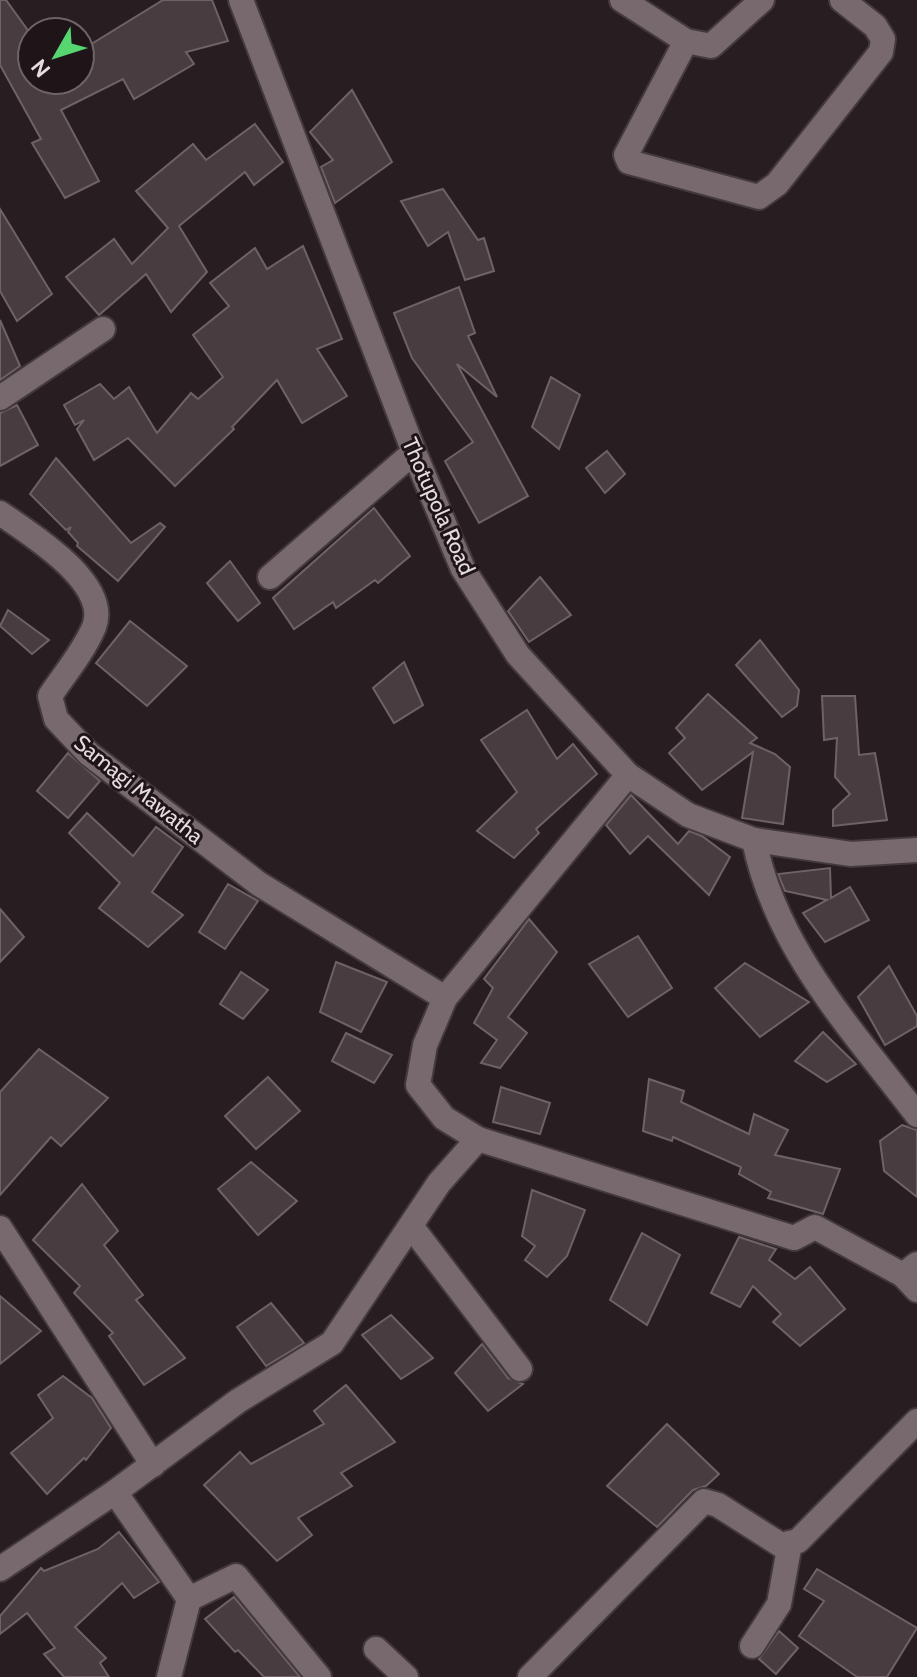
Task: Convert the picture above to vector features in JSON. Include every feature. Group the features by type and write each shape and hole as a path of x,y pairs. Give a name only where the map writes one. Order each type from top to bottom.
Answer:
{"street":[{"name":"Thotupola Road","path":"241,0 414,452 463,569 518,655 628,775 688,815 754,840 851,854 917,850"},
{"path":"622,0 686,41 711,46 762,0"},
{"path":"686,41 626,155 629,162 759,197 777,184 881,52 883,39 875,26 842,0"},
{"path":"0,398 103,329"},
{"path":"270,577 414,452"},
{"name":"Samagi Mawatha","path":"0,513 55,551 93,594 95,625 50,696 56,719 89,754 259,884 445,998"},
{"path":"628,775 445,998 425,1045 418,1085 444,1118 478,1139 794,1238 815,1227 912,1277"},
{"path":"754,840 760,874 791,943 833,1007 917,1115"},
{"path":"0,1569 115,1492 238,1401 332,1343 439,1183 478,1139"},
{"path":"411,1226 520,1369"},
{"path":"0,1228 153,1465"},
{"path":"530,1677 704,1501 718,1505 781,1545 798,1541 917,1421"},
{"path":"115,1492 189,1599 169,1677"},
{"path":"752,1646 779,1604 790,1543"},
{"path":"189,1599 236,1576 319,1677"},
{"path":"376,1649 406,1677"}],"building":[{"path":"0,0 6,0 18,16 16,94 0,65"},
{"path":"163,0 212,0 228,41 186,52 194,64 134,99 123,79 96,92 96,41"},
{"path":"352,90 392,162 335,203 321,167 333,160 310,132"},
{"path":"17,96 89,96 61,110 99,181 65,198 32,143 41,139"},
{"path":"255,124 283,162 254,185 245,172 179,226 207,272 171,312 146,274 99,315 66,277 114,239 132,264 168,228 136,191 193,144 206,160"},
{"path":"443,189 478,240 484,238 494,271 465,280 448,232 428,246 401,201"},
{"path":"0,209 52,294 17,321 0,291"},
{"path":"303,246 342,339 317,349 347,396 302,423 277,380 232,427 234,429 175,486 128,438 94,460 77,429 84,420 75,425 64,405 100,384 114,399 129,387 157,433 191,393 198,399 223,377 193,335 229,306 210,283 255,248 267,269"},
{"path":"459,287 475,333 468,336 497,397 457,364 528,496 479,523 445,461 473,442 412,358 394,313"},
{"path":"0,320 20,366 0,380"},
{"path":"551,377 580,395 559,449 532,427"},
{"path":"17,405 38,445 0,466 0,413"},
{"path":"607,451 625,474 605,493 586,468"},
{"path":"56,458 131,543 160,523 165,527 118,581 77,546 78,543 68,532 71,527 66,530 30,494"},
{"path":"374,508 410,556 378,583 375,580 336,608 333,602 294,629 273,598"},
{"path":"230,561 260,603 238,621 207,583"},
{"path":"540,577 571,615 529,642 508,611"},
{"path":"8,610 49,640 32,654 0,626"},
{"path":"130,621 187,666 147,706 96,663"},
{"path":"760,640 799,690 797,706 782,717 736,665"},
{"path":"404,662 423,705 394,723 373,688"},
{"path":"708,694 757,738 750,743 775,754 790,767 783,824 742,818 753,752 702,790 669,753 685,738 676,728"},
{"path":"822,696 855,696 859,755 875,753 887,820 833,826 833,810 850,794 835,777 837,738 824,740"},
{"path":"527,710 557,759 573,744 597,774 536,829 539,833 514,858 477,831 517,792 481,740"},
{"path":"68,753 100,781 68,818 37,791"},
{"path":"631,795 678,844 689,831 702,836 730,857 709,895 648,836 630,854 606,825"},
{"path":"87,813 133,856 156,827 183,847 152,892 183,915 148,947 99,908 120,883 69,833"},
{"path":"830,868 831,898 850,887 869,920 825,942 803,913 827,900 785,891 778,874"},
{"path":"228,884 258,901 225,949 199,932"},
{"path":"0,909 24,937 0,962"},
{"path":"529,919 557,952 508,1017 527,1033 500,1068 481,1063 497,1040 474,1023 493,988 484,979"},
{"path":"638,936 672,988 628,1017 589,964"},
{"path":"336,962 387,982 361,1032 320,1012"},
{"path":"745,963 809,1002 760,1037 715,988"},
{"path":"889,966 917,1016 917,1026 885,1045 858,997"},
{"path":"241,972 268,990 243,1019 220,1004"},
{"path":"823,1032 856,1064 827,1082 795,1061"},
{"path":"346,1033 392,1055 374,1083 332,1061"},
{"path":"39,1049 108,1098 61,1146 51,1137 0,1195 0,1092"},
{"path":"268,1077 300,1111 256,1149 225,1116"},
{"path":"649,1079 684,1091 681,1102 749,1134 754,1114 788,1130 775,1155 840,1169 823,1214 768,1198 771,1192 739,1174 741,1167 673,1137 672,1141 643,1131"},
{"path":"501,1087 550,1103 540,1134 493,1122"},
{"path":"902,1125 917,1130 917,1197 884,1171 880,1141"},
{"path":"251,1162 297,1201 258,1235 218,1189"},
{"path":"82,1184 118,1231 104,1245 143,1295 136,1300 185,1358 144,1385 109,1336 113,1333 74,1293 80,1286 33,1240"},
{"path":"532,1190 585,1210 567,1256 547,1277 525,1260 535,1246 522,1236"},
{"path":"642,1233 680,1255 647,1325 610,1300"},
{"path":"739,1237 776,1249 769,1260 795,1279 810,1267 845,1309 800,1346 773,1322 781,1314 753,1286 740,1307 711,1293"},
{"path":"0,1296 41,1331 0,1364"},
{"path":"271,1303 304,1343 266,1366 237,1327"},
{"path":"391,1315 433,1358 401,1379 362,1335"},
{"path":"482,1344 508,1378 523,1384 488,1411 455,1373"},
{"path":"63,1376 92,1398 111,1428 86,1460 84,1458 47,1494 11,1453 53,1418 38,1395"},
{"path":"346,1385 395,1442 341,1473 352,1486 298,1518 312,1535 277,1561 204,1485 240,1452 251,1464 324,1424 314,1411"},
{"path":"667,1424 719,1474 706,1486 693,1490 657,1527 607,1486"},
{"path":"119,1532 159,1582 134,1598 122,1583 75,1627 106,1658 100,1663 109,1677 64,1677 44,1654 55,1648 27,1613 0,1634 0,1616 41,1568 44,1571 98,1549"},
{"path":"817,1569 917,1628 887,1677 857,1677 799,1636 824,1601 804,1589"},
{"path":"234,1597 300,1677 264,1677 238,1650 235,1652 205,1619"},
{"path":"779,1631 798,1648 776,1674 759,1659"}]}
